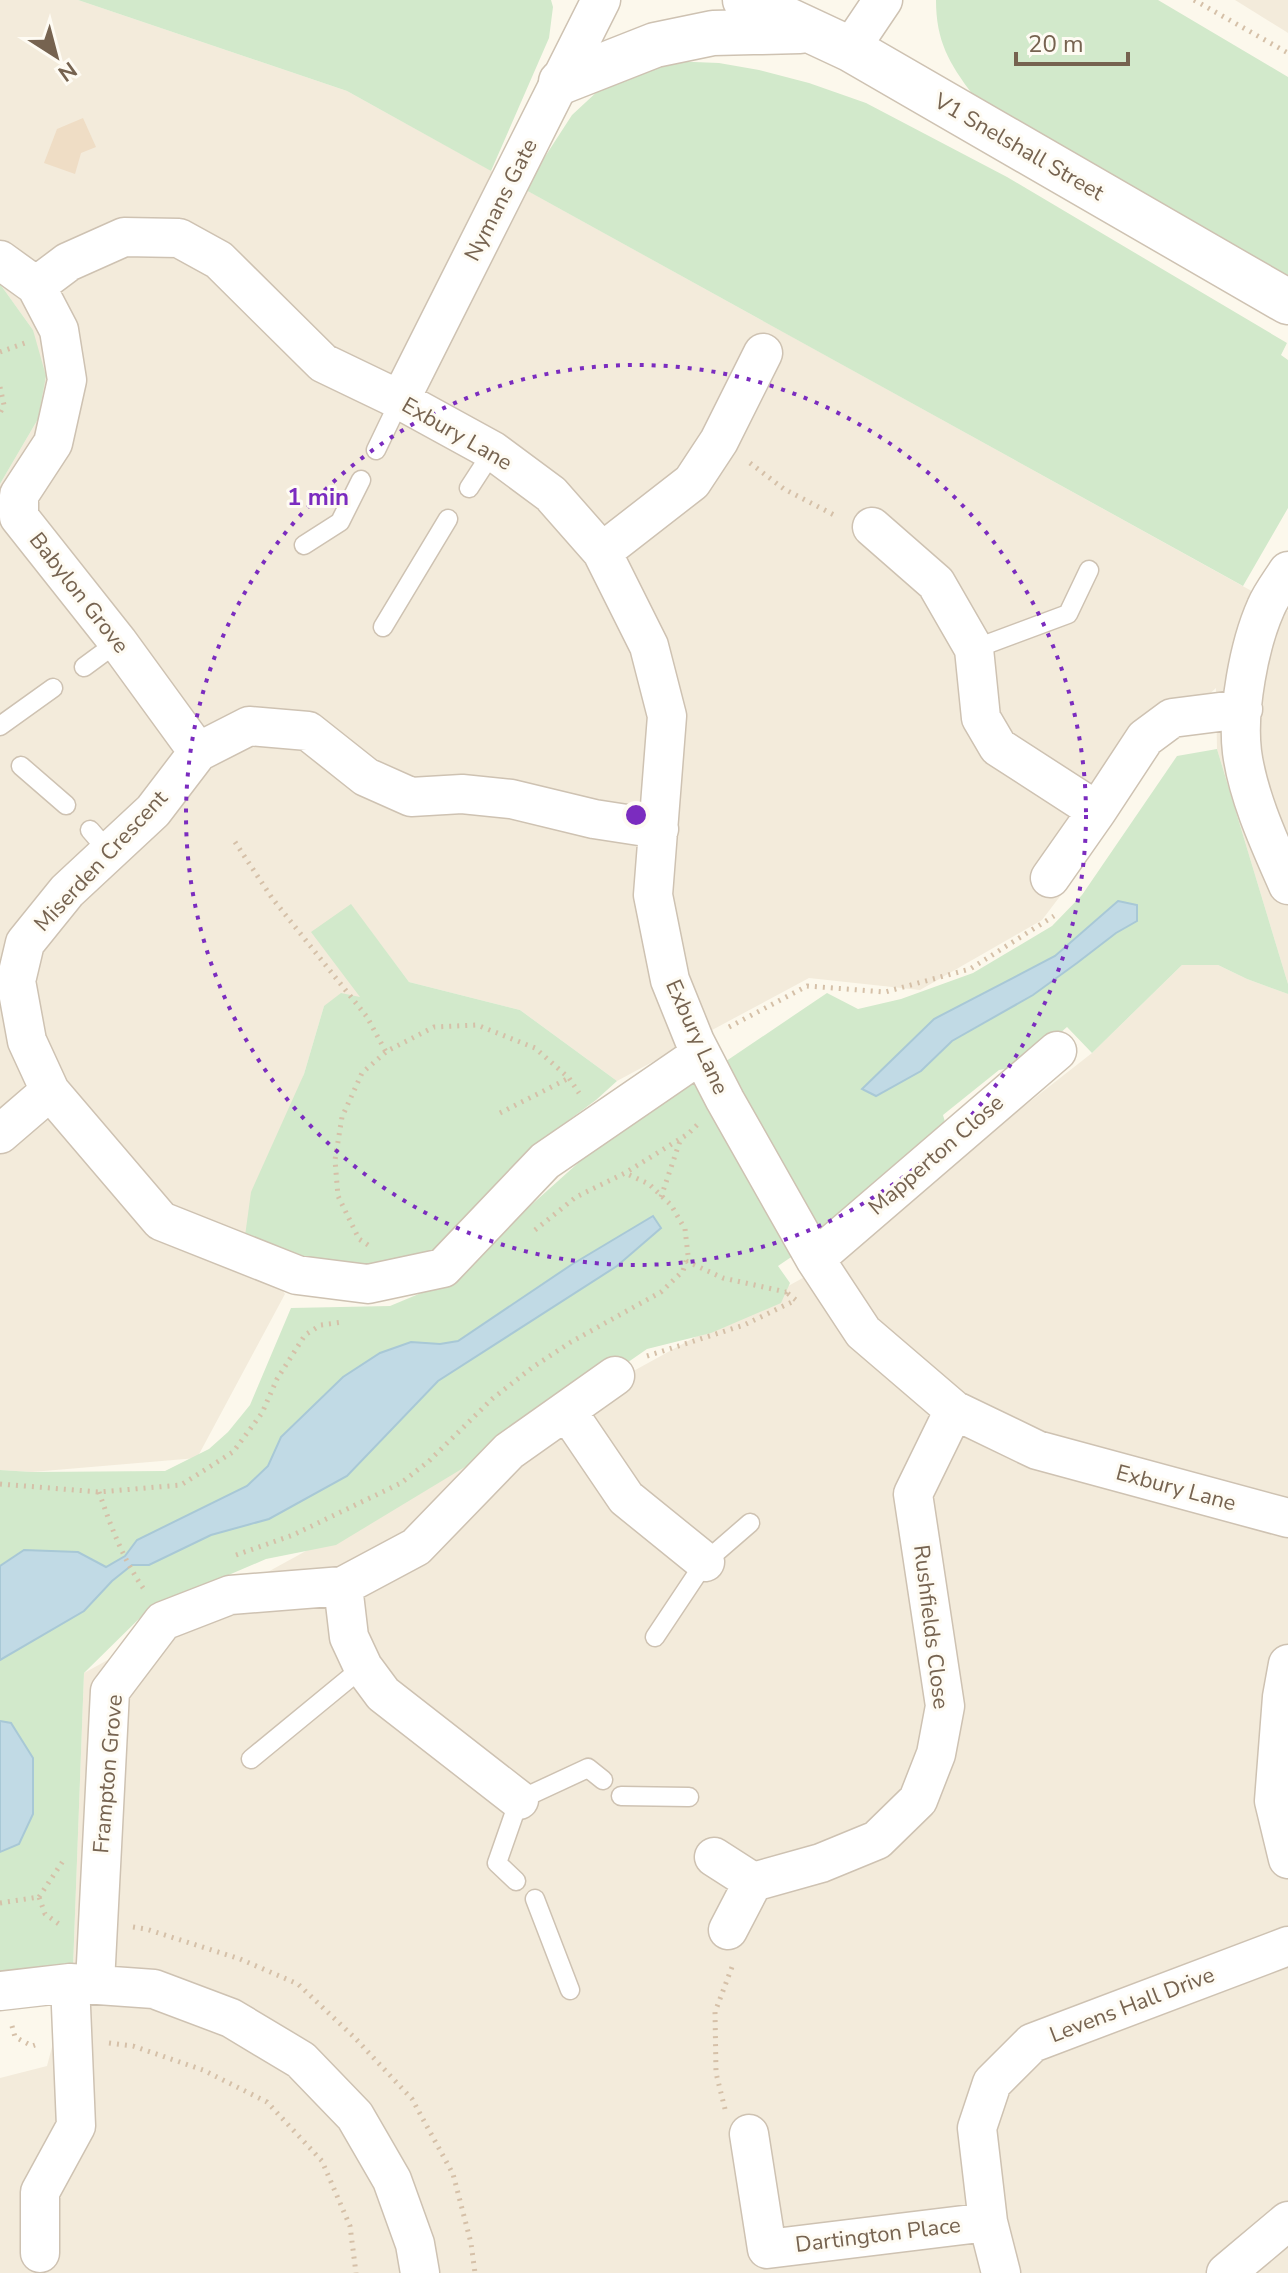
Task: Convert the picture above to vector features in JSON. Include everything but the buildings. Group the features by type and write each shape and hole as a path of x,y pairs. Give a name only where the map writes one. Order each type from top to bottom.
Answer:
{"street":[{"name":"Nymans Gate","path":"400,400 601,0"},
{"name":"V1 Snelshall Street","path":"745,0 850,49 1288,302"},
{"path":"850,49 883,0"},
{"path":"561,82 655,45 713,33 810,30"},
{"name":"Exbury Lane","path":"36,286 68,262 124,237 179,238 219,260 323,363 400,400 493,451 551,494 602,552 649,646 667,716 653,895 670,980 698,1048 725,1100 815,1259 863,1332 954,1410 1037,1450 1288,1518"},
{"name":"Babylon Grove","path":"0,260 36,286 59,330 67,380 53,443 19,495 19,517 118,642 198,752"},
{"path":"602,552 692,482 719,441 763,353"},
{"path":"872,527 936,583 974,649 981,718 998,747 1097,811"},
{"path":"1288,571 1266,607 1249,661 1242,751 1259,818 1288,885"},
{"path":"1055,893 1097,811 1145,738 1172,718 1243,709"},
{"name":"Miserden Crescent","path":"659,829 594,819 511,799 462,794 411,797 366,777 308,731 249,726 198,752 153,811 100,841 67,891 12,937 8,980 27,1041 50,1091 161,1221 297,1275 368,1284 443,1268 545,1161 698,1048"},
{"name":"Mapperton Close","path":"815,1259 1057,1051"},
{"path":"0,1134 50,1091"},
{"name":"Frampton Grove","path":"40,2253 40,2192 76,2126 72,2039 83,1983 110,1691 163,1621 230,1595 343,1586 416,1547 509,1451 615,1376"},
{"name":"Rushfields Close","path":"753,1882 821,1863 877,1840 918,1800 936,1754 945,1706 913,1494 954,1410"},
{"path":"567,1411 626,1498 705,1562"},
{"path":"343,1586 349,1637 363,1667 383,1694 519,1800"},
{"path":"1286,1686 1274,1801 1288,1859"},
{"path":"714,1857 753,1882 728,1930"},
{"name":"Levens Hall Drive","path":"1001,2273 988,2222 977,2128 992,2083 1032,2043 1288,1946"},
{"path":"2,1990 83,1983 154,1989 231,2018 301,2060 355,2116 392,2180 415,2244 420,2273"},
{"name":"Dartington Place","path":"749,2134 769,2261 988,2222"},
{"path":"1226,2273 1288,2221"}],"lane":[{"path":"376,450 400,400"},
{"path":"469,488 493,451"},
{"path":"304,545 340,522 361,480"},
{"path":"383,627 448,519"},
{"path":"974,649 1068,614 1089,570"},
{"path":"84,667 118,642"},
{"path":"0,726 53,688"},
{"path":"21,766 66,805"},
{"path":"655,1637 705,1562 750,1523"},
{"path":"251,1759 363,1667"},
{"path":"516,1881 497,1863 519,1800 588,1768 603,1780"},
{"path":"621,1796 689,1797"},
{"path":"535,1899 570,1990"}],"path":[{"path":"1194,0 1288,53"},
{"path":"0,387 4,405 0,413"},
{"path":"719,441 784,489 836,516 872,527"},
{"path":"235,842 272,898 367,1017 386,1052"},
{"path":"698,1048 807,986 885,992 970,969 1050,920 1055,893"},
{"path":"406,1276 359,1239 338,1196 335,1160 342,1117 362,1073 386,1052 434,1027 477,1025 535,1048 569,1078 599,1124"},
{"path":"500,1113 569,1078"},
{"path":"528,1236 576,1197 625,1173 681,1139 725,1100"},
{"path":"661,1197 681,1139"},
{"path":"227,1559 293,1535 401,1483 429,1461 492,1399 533,1367 661,1292 683,1271 688,1255 685,1229 671,1205 649,1184 625,1173"},
{"path":"786,1292 815,1259"},
{"path":"615,1376 650,1355 744,1325 796,1300 786,1292 723,1278 686,1261"},
{"path":"0,1484 99,1492 181,1485 233,1452 262,1413 277,1379 305,1335 321,1325 347,1321"},
{"path":"99,1492 116,1540 137,1580"},
{"path":"148,1595 158,1590"},
{"path":"39,1897 64,1859"},
{"path":"728,1930 740,1948 715,2012 716,2073 727,2120 749,2134"},
{"path":"2,1990 15,2037 32,2046 72,2039 133,2046 203,2070 267,2102 322,2161 350,2226 356,2273"}],"shaded area":[{"path":"0,0 78,0 347,91 1288,611 1288,984 1217,749 1216,688 1194,708 1048,888 1061,895 1042,920 920,990 809,978 617,1081 520,1010 409,982 351,905 361,998 324,1006 304,1074 245,1236 285,1294 197,1458 32,1472 0,1470 0,484 38,419 33,330 0,284"},
{"path":"1235,0 1288,0 1288,33 1285,31"},
{"path":"1182,965 1218,965 1288,994 1288,2273 0,2273 0,2078 47,2066 73,1968 84,1673 810,1274 1092,1053"}],"green space":[{"path":"78,0 551,0 553,7 549,38 491,171 347,91"},
{"path":"936,0 1158,0 1288,77 1288,279 973,95 941,40"},
{"path":"669,61 719,63 759,70 866,103 1007,177 1287,343 1281,355 1288,360 1288,508 1243,586 524,189 572,115 600,89"},
{"path":"0,284 33,330 46,376 38,419 0,484"},
{"path":"1217,749 1288,984 1288,994 1218,965 1182,965 1092,1053 1067,1027 1022,1066 999,1070 943,1115 947,1129 825,1234 778,1266 790,1283 781,1303 711,1333 647,1349 559,1410 336,1545 266,1559 149,1609 84,1673 73,1968 0,1977 0,1470 165,1471 209,1449 250,1405 291,1308 390,1306 457,1278 587,1155 827,993 858,1009 901,999 973,973 1052,926 1082,895 1177,756"},
{"path":"351,904 409,982 520,1010 617,1081 558,1128 436,1250 398,1263 351,1268 297,1257 245,1236 251,1192 304,1074 324,1006 341,993 360,997 311,932"}],"water":[{"path":"1118,901 1137,905 1137,921 1033,995 952,1041 921,1071 876,1096 862,1089 934,1019 1055,956"},
{"path":"653,1216 661,1228 617,1266 438,1381 347,1476 269,1519 211,1535 149,1565 132,1565 84,1611 0,1660 0,1566 24,1550 78,1552 106,1567 125,1556 137,1540 247,1486 268,1466 281,1437 343,1377 380,1353 411,1342 440,1344 458,1341 571,1265"},
{"path":"0,1721 11,1723 33,1758 33,1814 19,1844 0,1852"}]}
